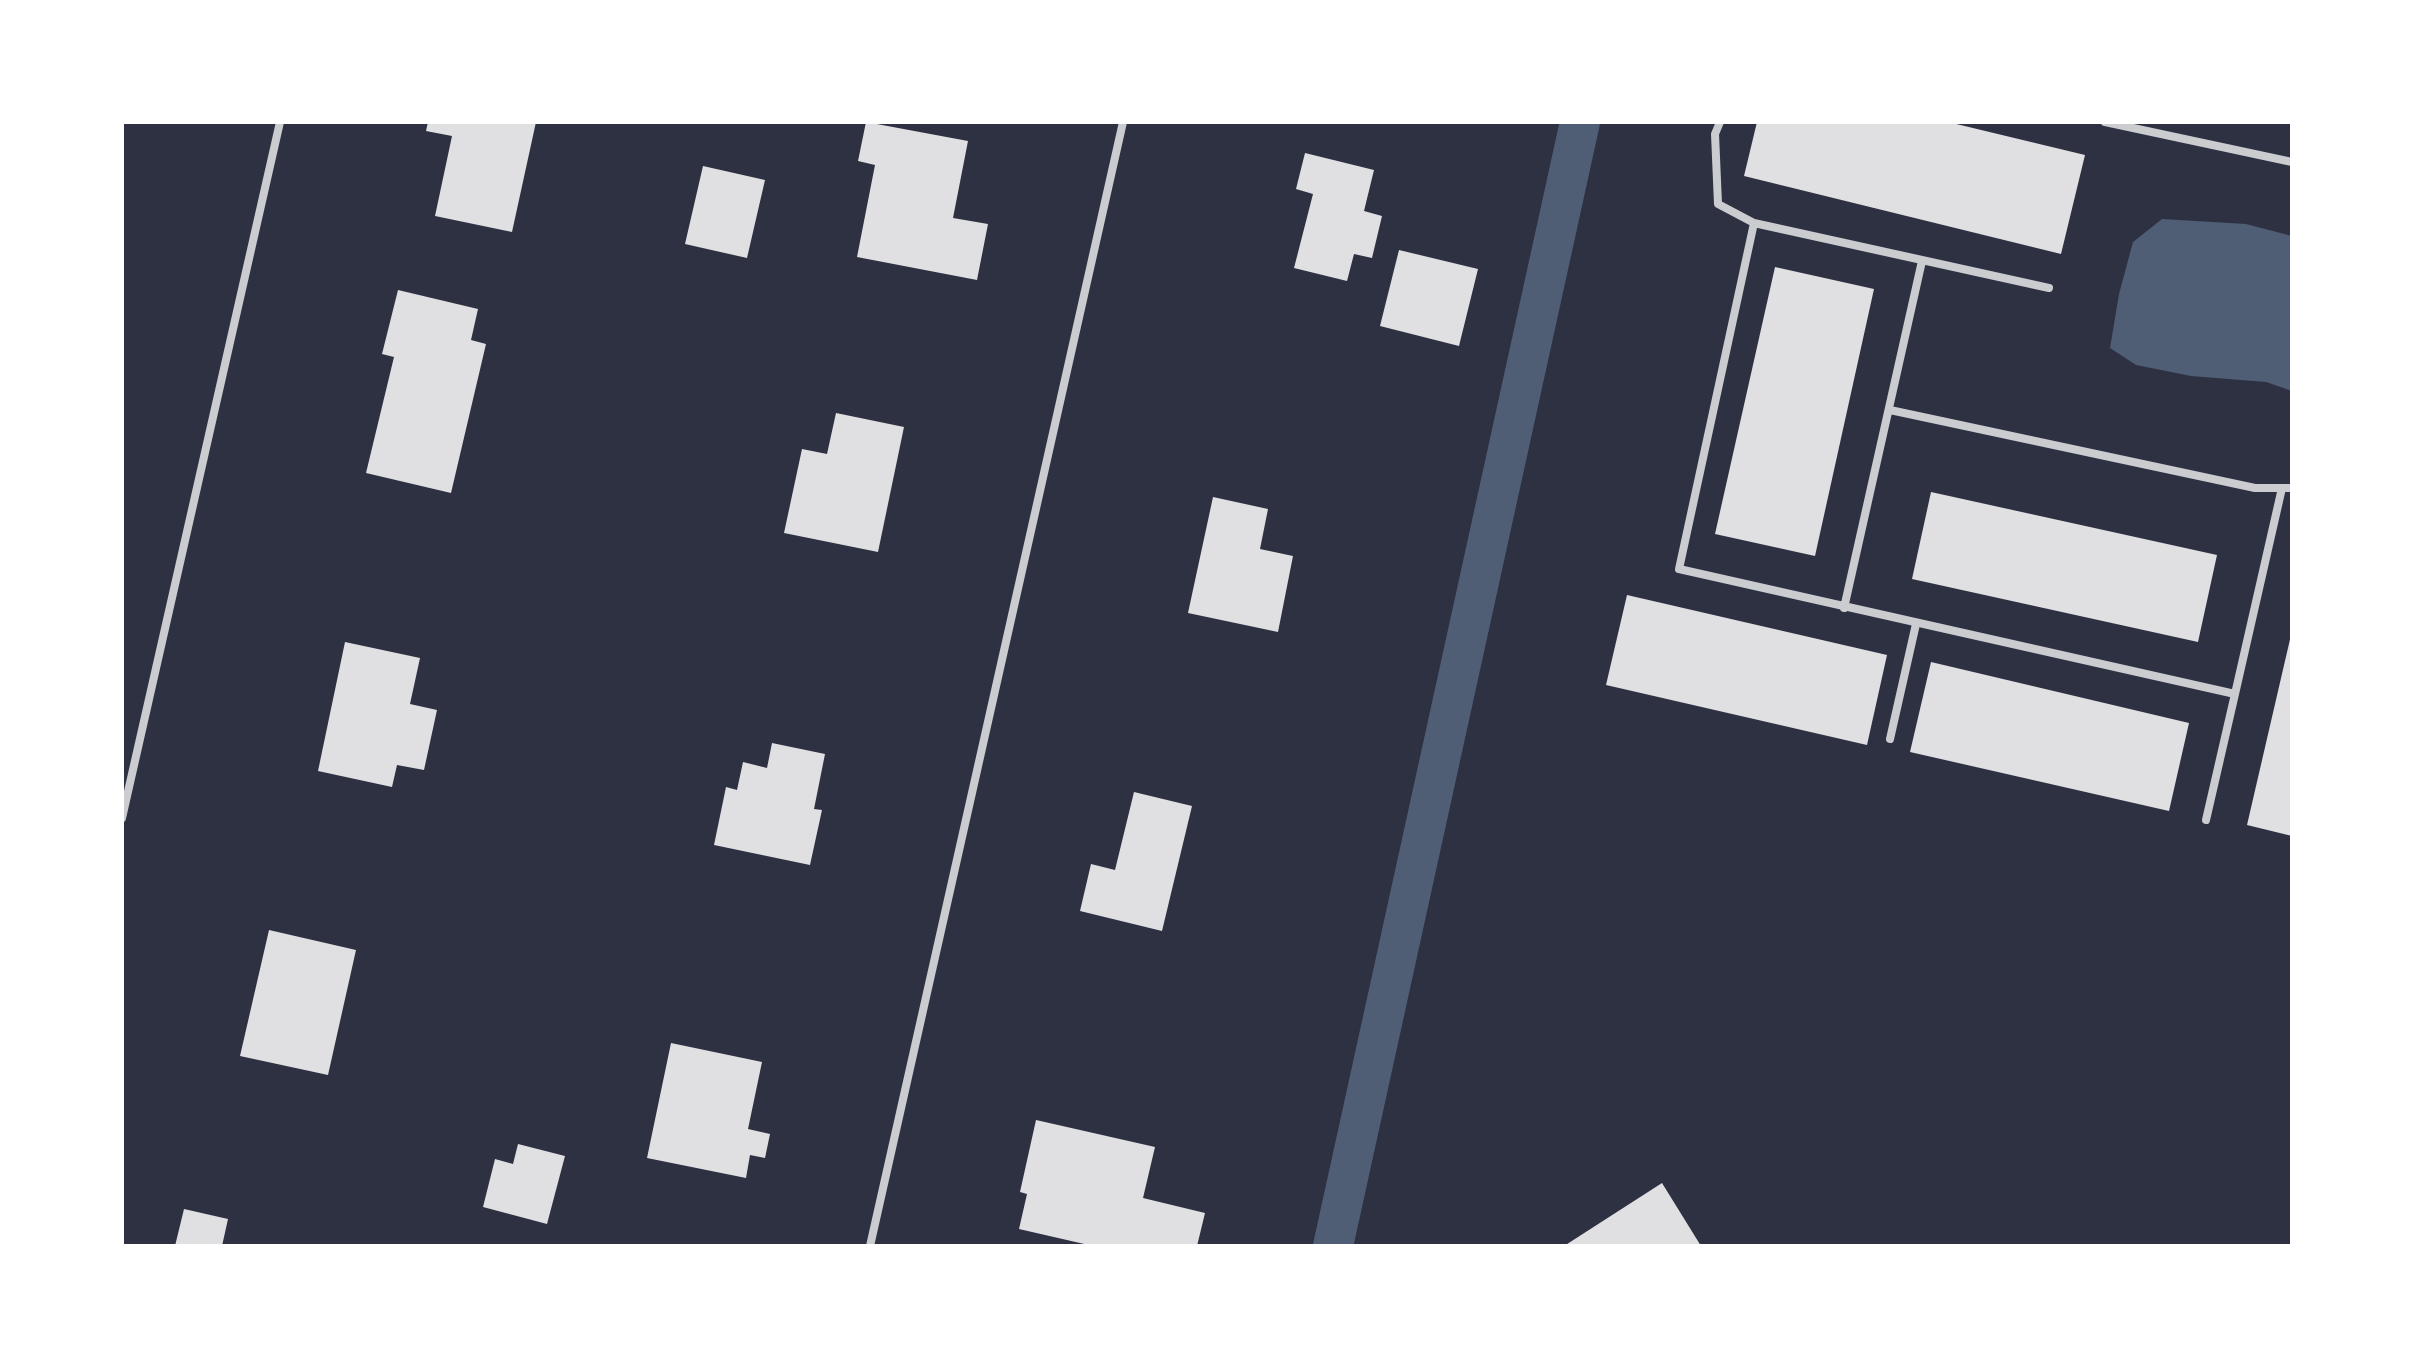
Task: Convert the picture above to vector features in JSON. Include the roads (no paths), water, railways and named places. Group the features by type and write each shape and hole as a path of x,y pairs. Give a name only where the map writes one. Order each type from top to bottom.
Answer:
{"street":[{"path":"122,818 280,122"},
{"path":"870,1246 1123,122"},
{"path":"1720,122 1715,134 1718,204 1754,223 2049,288"},
{"path":"2105,122 2292,162"},
{"path":"1754,223 1679,569 2235,694"},
{"path":"1844,608 1922,261"},
{"path":"1890,410 2255,488 2292,488"},
{"path":"2206,820 2282,488"},
{"path":"1890,739 1916,624"}],"water":[{"path":"2162,219 2246,224 2292,236 2292,391 2266,382 2191,376 2136,365 2110,348 2119,294 2133,242"}],"waterway":[{"path":"1333,1246 1580,122"}]}
